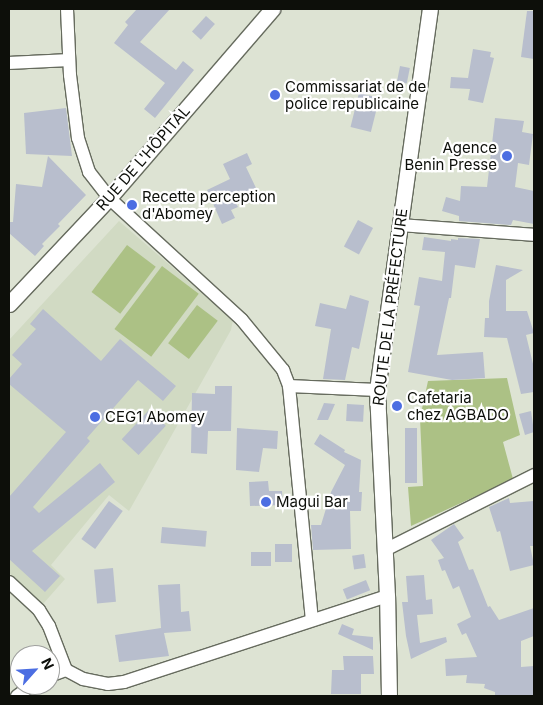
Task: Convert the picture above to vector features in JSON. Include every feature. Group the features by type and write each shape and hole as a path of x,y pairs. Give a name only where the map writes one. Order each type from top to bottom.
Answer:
{"street":[{"path":"67,9 69,60 78,138 89,172 108,198 176,262 242,320 284,370 289,386 312,620"},
{"name":"RUE DE L'HÔPITAL","path":"9,304 108,198 272,9"},
{"name":"ROUTE DE LA PRÉFECTURE","path":"389,696 387,596 376,390 430,9"},
{"path":"9,64 69,60"},
{"path":"399,225 534,235"},
{"path":"289,386 376,390"},
{"path":"385,550 534,475"},
{"path":"9,582 39,610 49,626 66,670 83,679 108,684 124,682 387,596"},
{"path":"60,672 66,670"}],"shaded area":[{"name":"CEG1 Abomey","path":"119,221 233,320 231,330 129,511 109,495 51,565 65,579 43,604 9,573 9,340"}],"green space":[{"path":"127,245 156,267 120,314 91,292"},
{"path":"162,266 199,294 151,357 114,329"},
{"path":"197,305 218,321 189,359 168,343"},
{"path":"507,378 520,435 503,442 513,479 411,526 408,487 423,486 420,418 428,381"}],"building":[{"path":"137,9 170,9 140,42 176,70 183,61 194,70 155,118 144,109 165,83 114,43 128,25 125,22"},
{"path":"527,11 534,11 534,59 521,57"},
{"path":"206,16 215,24 201,40 192,32"},
{"path":"473,49 491,52 490,57 494,58 483,103 468,100 470,89 450,88 451,77 468,78"},
{"path":"400,66 410,68 407,84 397,82"},
{"path":"359,93 379,98 371,132 351,127"},
{"path":"66,108 72,156 26,154 24,113"},
{"path":"495,118 524,121 522,132 533,134 529,165 518,163 515,187 534,191 534,224 513,220 511,225 459,221 459,216 442,211 446,197 460,201 461,186 487,187"},
{"path":"247,153 252,164 246,167 256,188 234,199 238,207 231,210 235,218 222,224 207,190 230,179 223,164"},
{"path":"48,156 86,195 58,224 60,226 42,244 44,246 35,256 9,233 9,222 13,222 16,184 42,187"},
{"path":"358,220 373,228 359,254 344,246"},
{"path":"424,237 451,241 451,239 458,240 458,238 480,239 475,268 455,265 451,298 449,298 437,355 483,352 485,378 452,380 408,372 420,306 414,305 419,277 442,281 445,252 422,250"},
{"path":"496,265 523,270 506,280 506,311 527,311 534,333 526,335 534,368 534,392 521,394 507,338 484,337 485,318 489,318 489,301"},
{"path":"350,295 369,301 359,349 352,347 345,380 323,379 331,329 315,326 320,303 346,309"},
{"path":"43,309 101,361 120,339 176,386 163,401 138,380 87,438 90,441 33,507 39,513 100,463 115,482 32,551 60,576 45,592 9,559 9,497 66,432 9,384 9,379 22,364 12,355 36,329 30,324"},
{"path":"215,386 232,386 231,431 208,431 207,454 191,453 192,393 215,394"},
{"path":"324,403 335,404 328,420 317,420"},
{"path":"347,404 364,405 363,422 346,421"},
{"path":"149,410 166,426 139,455 122,439"},
{"path":"531,411 534,432 525,435 519,414"},
{"path":"237,428 278,431 277,449 263,448 259,472 236,470"},
{"path":"405,428 417,428 417,483 405,483"},
{"path":"320,434 345,450 344,452 361,460 359,492 362,492 361,511 350,511 351,549 313,550 311,525 321,525 331,492 345,465 314,444"},
{"path":"268,481 269,491 282,491 283,505 250,506 249,482"},
{"path":"509,498 510,503 534,501 534,546 530,546 534,565 510,571 500,531 497,532 489,507"},
{"path":"109,501 123,511 95,549 81,539"},
{"path":"454,524 464,538 458,542 469,570 473,569 488,607 490,606 499,620 534,608 534,636 521,641 521,667 534,666 534,696 495,696 495,692 484,688 485,684 466,683 467,675 446,676 445,659 477,657 466,633 462,635 457,624 471,617 459,586 453,589 445,570 442,571 438,560 444,558 431,540"},
{"path":"162,527 207,531 205,547 161,543"},
{"path":"275,544 292,544 292,562 275,562"},
{"path":"251,552 271,552 271,566 251,566"},
{"path":"364,554 366,568 354,570 352,556"},
{"path":"113,568 116,602 97,604 94,570"},
{"path":"424,575 426,600 432,599 433,614 417,615 420,643 446,637 447,642 411,659 402,602 408,602 406,576"},
{"path":"366,580 370,590 347,600 343,589"},
{"path":"180,584 181,612 189,611 191,631 164,633 169,656 119,662 115,635 161,628 158,585"},
{"path":"342,624 354,629 352,635 373,637 373,650 338,634"},
{"path":"343,656 373,656 374,674 361,674 361,694 331,694 332,670 344,670"}],"place":[{"name":"Commissariat de de police republicaine","path":"275,95"},
{"name":"Agence Benin Presse","path":"507,156"},
{"name":"Recette perception d'Abomey","path":"132,205"},
{"name":"Cafetaria chez AGBADO","path":"397,406"},
{"name":"CEG1 Abomey","path":"95,417"},
{"name":"Magui Bar","path":"266,502"}]}
